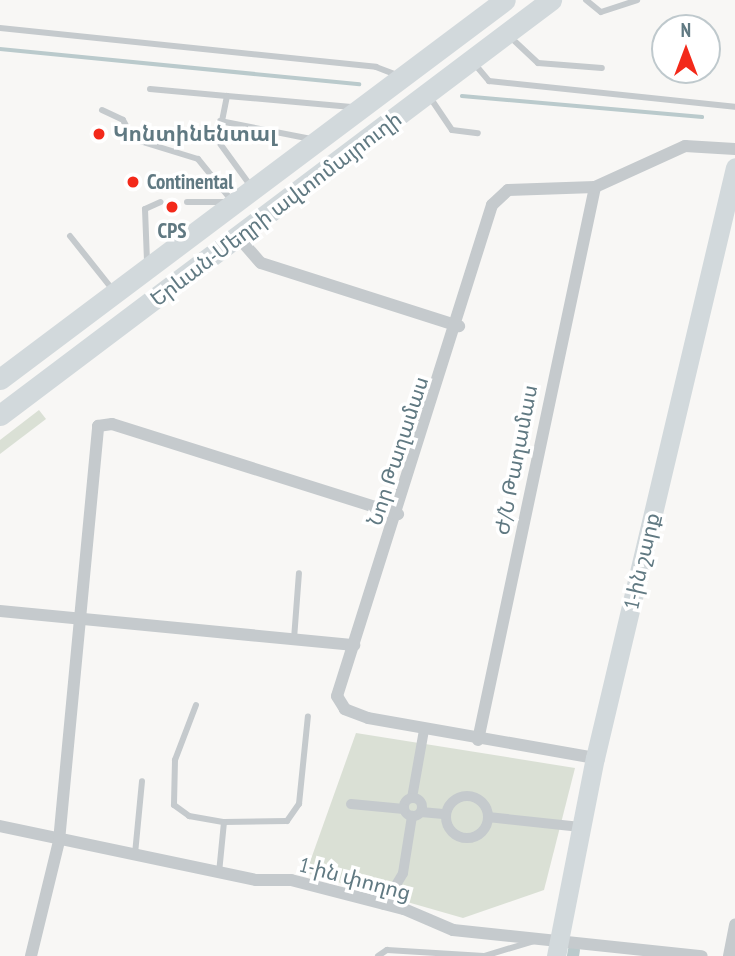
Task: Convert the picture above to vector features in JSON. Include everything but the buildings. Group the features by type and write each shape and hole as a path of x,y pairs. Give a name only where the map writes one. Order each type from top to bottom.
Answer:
{"highway":[{"name":"Երևան-Մեղրի ավտոմայրուղի","path":"0,379 399,76 505,0"},
{"name":"Երևան-Մեղրի ավտոմայրուղի","path":"0,415 240,238 551,0"}],"main road":[{"name":"1-ին շարք","path":"552,943 735,167"}],"street":[{"name":"Նոր Թաղամաս","path":"595,758 424,730 345,709 337,696 459,326 492,205 508,190 595,187 685,146 735,149"},
{"name":"Ժ/Ն Թաղամաս","path":"478,740 595,187"},
{"path":"240,238 261,263 459,326"},
{"path":"31,956 59,841 82,617 92,444 98,426 112,424 398,514"},
{"path":"0,611 354,645"},
{"path":"384,905 403,873 424,730"},
{"path":"488,817 478,834 465,838 448,827 446,814 452,802 471,796 488,817 580,827"},
{"path":"412,798 420,801 412,812"},
{"path":"351,804 446,814"},
{"name":"1-ին փողոց","path":"0,826 59,841 219,873 291,880 384,905 453,930 552,943 579,939 702,956"},
{"path":"729,956 735,925"}],"lane":[{"path":"586,0 601,12 637,0"},
{"path":"0,28 376,67 399,76"},
{"path":"506,34 538,63 602,68"},
{"path":"472,61 489,81 735,107"},
{"path":"150,89 361,107"},
{"path":"428,94 452,130 478,133"},
{"path":"227,96 220,121 221,149 253,189"},
{"path":"102,110 123,120 133,139 198,159 233,203"},
{"path":"220,121 316,141"},
{"path":"148,267 142,222 145,209 161,202"},
{"path":"187,202 233,203"},
{"path":"70,236 115,292"},
{"path":"294,639 299,573"},
{"path":"196,705 175,760 174,805 189,816 224,822 287,821 299,804 308,716"},
{"path":"135,856 142,781"},
{"path":"219,873 224,822"},
{"path":"579,939 579,956"},
{"path":"378,956 387,950 484,956 552,943"}],"shaded area":[{"path":"39,410 46,419 0,454 0,440"},
{"path":"356,733 575,768 544,890 463,918 306,873"}],"waterway":[{"path":"0,49 359,84"},
{"path":"462,96 702,117"},
{"path":"573,956 574,950"}],"place":[{"name":"Կոնտինենտալ","path":"99,134"},
{"name":"Continental","path":"133,182"},
{"name":"CPS","path":"172,207"}]}
